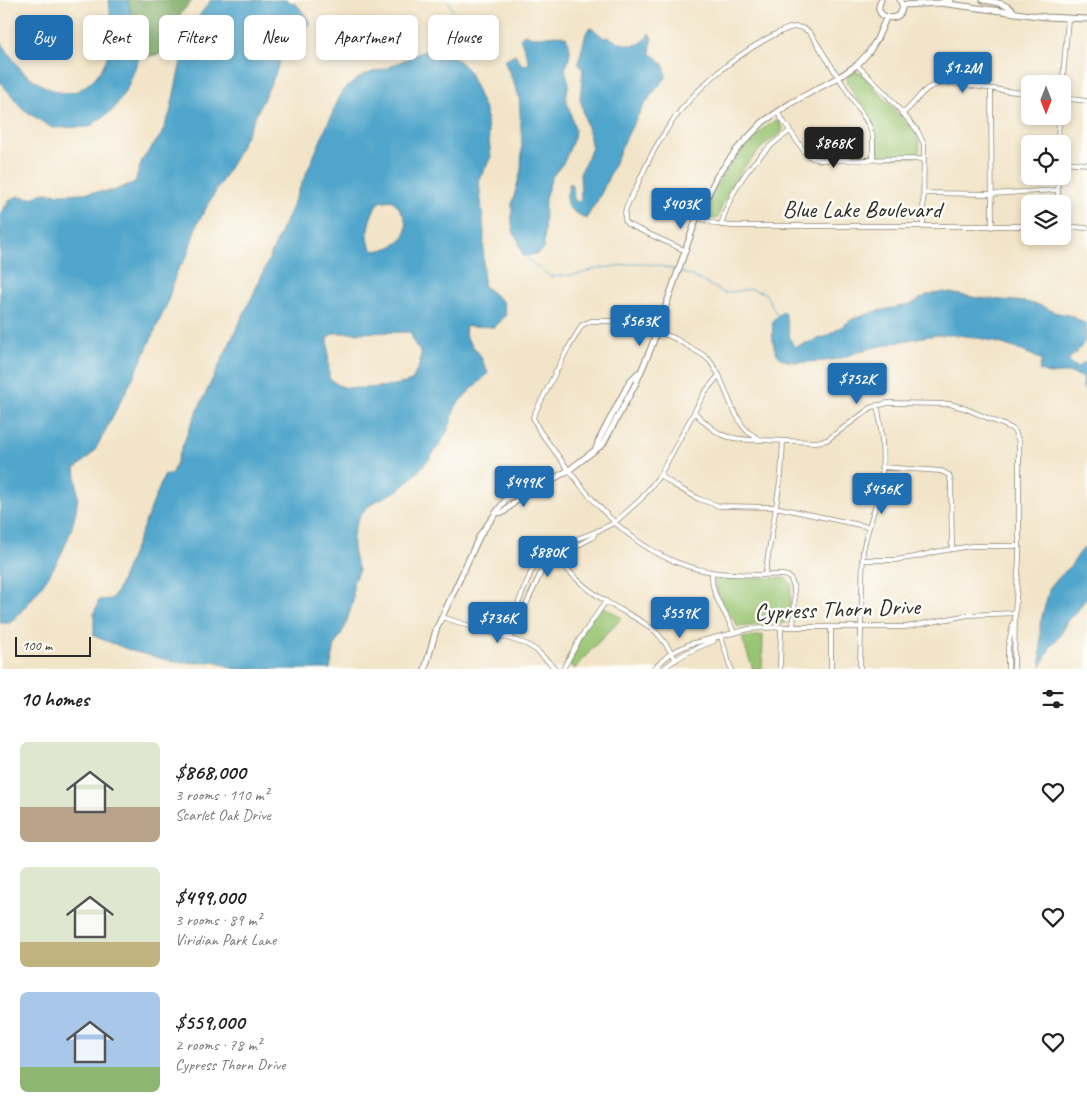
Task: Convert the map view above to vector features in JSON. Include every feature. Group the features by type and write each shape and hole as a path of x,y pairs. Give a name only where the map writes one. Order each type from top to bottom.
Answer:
{"street":[{"path":"881,0 879,4 880,11 886,18 898,16 902,11 901,3 940,3 1016,13 1087,19"},
{"path":"940,3 951,0"},
{"path":"982,0 1000,3 1016,13"},
{"path":"425,669 436,630 476,540 500,506 513,494 531,487 543,485 569,470 596,449 630,380 640,371 658,331 681,258 697,216 711,186 730,156 754,131 777,112 857,66 877,39 886,18"},
{"path":"1063,75 1068,18"},
{"path":"684,250 630,226 625,221 626,211 654,150 664,132 685,106 722,69 746,51 792,26 802,27 811,34 869,125 873,142 873,160"},
{"path":"857,66 902,114 924,144 923,227"},
{"path":"902,114 910,108 926,89 934,84 951,83 1021,93"},
{"path":"991,89 992,227"},
{"path":"1071,99 1087,101"},
{"path":"777,112 806,154 812,158 924,159"},
{"path":"721,225 732,194 746,173 769,147 790,131"},
{"path":"1071,163 1087,164"},
{"path":"1058,185 1058,195"},
{"path":"923,193 991,194 1058,190"},
{"name":"Blue Lake Boulevard","path":"697,216 721,225 1021,226"},
{"path":"1071,227 1087,228"},
{"path":"761,440 748,432 742,425 732,408 719,375 710,361 703,355 658,331 631,322 600,320 585,323 579,329 566,352 533,417 539,430 597,506 636,541 684,565 712,572 783,575 792,579 794,586 794,627"},
{"path":"509,638 508,628 531,572 540,561 554,552 577,539 614,523 641,499 660,475 705,392 719,375"},
{"path":"695,413 720,435 736,439 816,442 828,440 866,410 877,405 898,402 950,404 1006,425 1015,432 1019,442 1019,546 1014,669"},
{"path":"860,669 862,560 868,526 881,485 881,424 877,405"},
{"path":"765,575 781,475 783,442"},
{"path":"881,467 941,471 949,475 951,482 952,549"},
{"path":"660,475 699,499 719,506 775,507 868,526"},
{"path":"509,638 544,566 557,556 593,537 595,532"},
{"path":"862,560 895,560 970,546 1019,546"},
{"path":"554,552 563,565 578,580 606,601 655,631 676,660"},
{"path":"712,572 712,590 734,632"},
{"path":"563,669 579,640 606,601"},
{"path":"1008,669 1008,647 1015,613"},
{"name":"Cypress Thorn Drive","path":"663,669 701,646 734,632 749,629 780,627 906,627 968,615 1015,613"},
{"path":"442,617 509,638 536,650 554,668"},
{"path":"780,627 780,669"},
{"path":"831,628 831,669"},
{"path":"721,637 731,669"},
{"name":"Cypress Thorn Drive","path":"653,669 671,653 690,644 721,637"}],"green space":[{"path":"128,0 193,0 180,15 159,15 159,54 149,56 149,15 131,15"},
{"path":"855,71 861,73 916,133 920,148 916,157 887,158 879,155 873,127 847,82 847,76"},
{"path":"774,121 778,121 783,129 780,134 764,145 743,168 727,194 717,219 706,216 706,206 720,179 743,149"},
{"path":"719,577 786,578 791,584 790,620 785,623 738,627 717,594 715,580"},
{"path":"601,605 622,618 575,669 566,661 586,626"},
{"path":"763,635 762,669 753,669 742,638"}],"water":[{"path":"109,0 128,0 131,15 110,15"},
{"path":"211,0 286,0 297,5 305,15 244,15 244,60 280,60 275,75 235,158 197,224 187,256 176,273 167,304 137,370 94,452 75,469 78,491 77,504 74,521 62,553 44,583 22,611 10,623 0,623 0,215 9,201 18,196 31,198 45,193 64,194 113,191 135,182 142,160 161,135 170,113 181,60 234,60 234,15 200,15"},
{"path":"306,17 311,23 306,27"},
{"path":"589,28 604,38 609,37 629,45 642,42 649,33 652,38 650,53 662,63 666,78 645,103 637,117 602,192 586,219 570,208 566,202 570,183 573,187 574,199 577,202 581,200 580,173 592,148 580,98 583,70 578,64"},
{"path":"524,34 535,37 561,35 566,37 570,53 565,69 569,83 566,98 575,129 574,138 564,162 552,177 545,198 544,249 537,254 523,256 514,234 512,223 512,204 521,170 522,145 519,96 504,60 515,54 521,64 528,65 529,61 520,38"},
{"path":"0,40 26,74 54,91 69,93 77,91 94,79 106,60 138,60 128,87 113,110 89,127 52,128 23,109 0,82"},
{"path":"428,49 428,60 457,60 468,70 486,112 491,157 479,180 484,232 483,285 503,302 506,315 495,327 466,326 465,336 480,355 488,373 458,403 447,432 424,465 401,488 373,504 361,514 353,534 355,558 359,570 353,583 353,601 345,627 335,645 330,669 234,669 215,661 201,663 176,662 132,651 94,636 94,613 99,600 112,599 118,589 164,476 172,473 191,424 259,282 342,91 363,75 387,68 404,60 418,60 418,54","holes":["392,200 405,218 406,226 401,240 386,249 374,251 370,246 368,234 370,219 379,202","410,332 415,345 421,353 419,365 412,381 396,385 354,388 338,385 329,378 328,337 334,333"]},
{"path":"944,292 978,298 1026,302 1072,316 1086,324 1086,336 1083,345 1068,360 1078,367 1087,361 1087,394 1083,387 1084,378 1076,374 1050,374 1043,372 1039,370 1042,360 1005,345 979,338 952,335 922,337 868,349 842,358 812,362 794,362 782,359 778,356 774,346 773,320 783,311 787,320 790,339 795,347 827,336 853,319 874,312 911,304 927,295"},
{"path":"1087,545 1087,597 1076,613 1066,622 1060,636 1050,647 1041,667 1040,624 1050,587"}],"waterway":[{"path":"448,0 456,15"},
{"path":"526,254 528,260 551,277 639,263 676,270"},
{"path":"679,272 690,275 725,293 751,289 765,293 778,317"}]}
